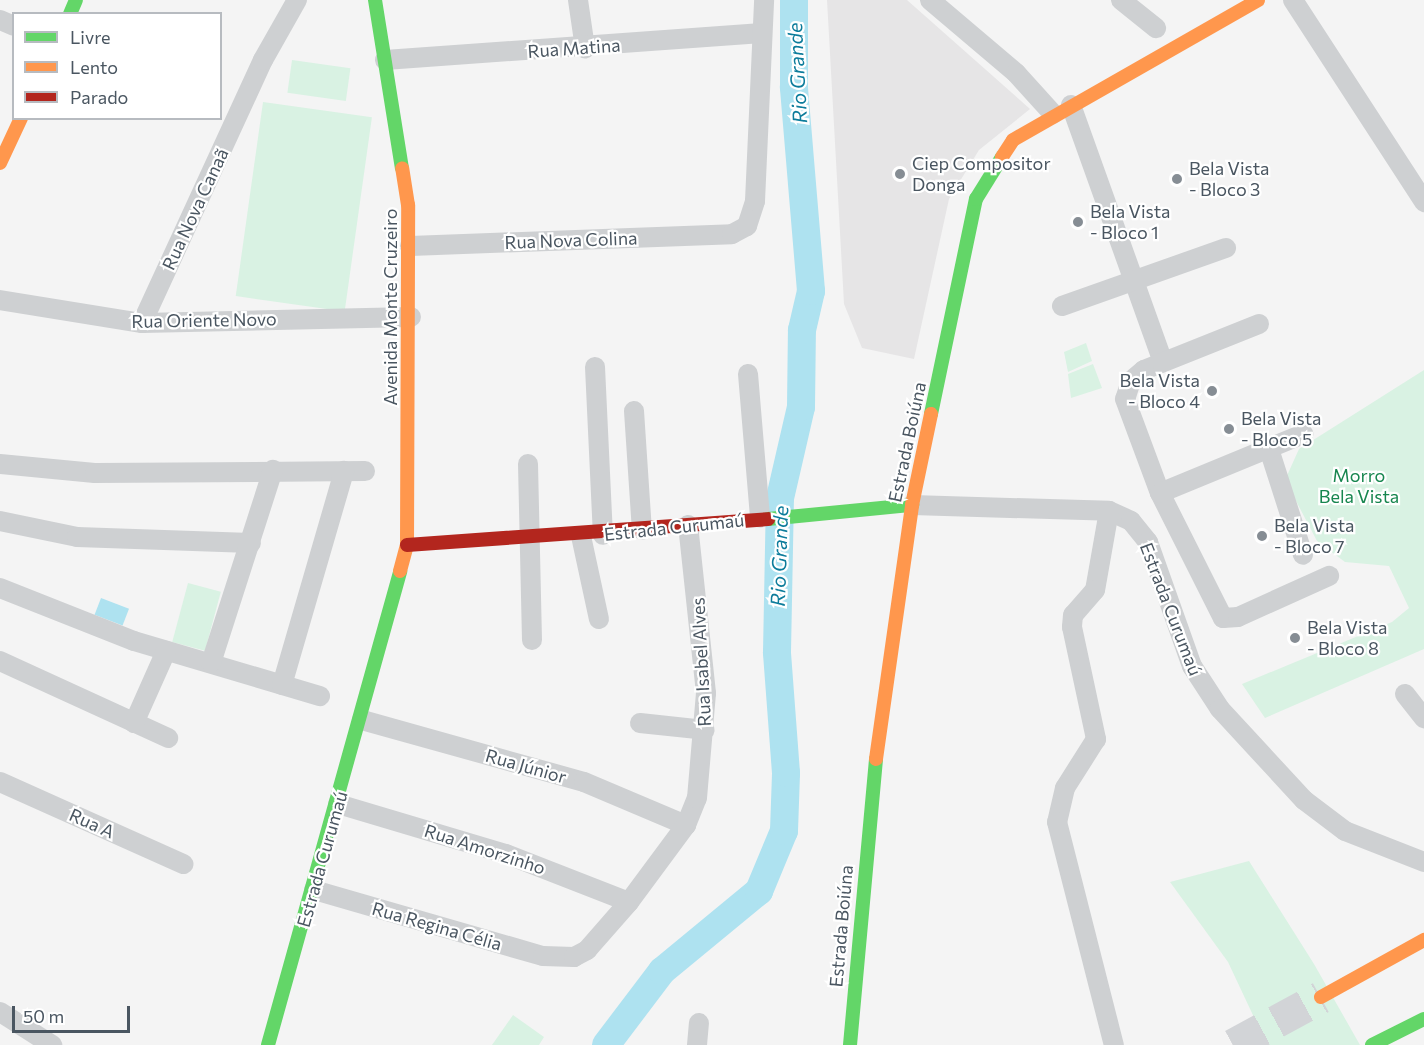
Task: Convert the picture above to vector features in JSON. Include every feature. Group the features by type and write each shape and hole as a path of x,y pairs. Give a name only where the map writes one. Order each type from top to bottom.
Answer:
{"main road":[{"name":"Avenida Monte Cruzeiro","path":"375,0 410,246 411,317 406,545"},
{"name":"Estrada Boiúna","path":"850,1045 880,714 912,506 975,199 1013,141 1053,114 1257,0"},
{"path":"0,163 20,120"},
{"name":"Estrada Curumaú","path":"268,1045 362,720 406,545 603,535 765,517 912,506"},
{"path":"1321,997 1424,940"},
{"path":"1372,1045 1424,1019"}],"street":[{"name":"Rua Nova Canaã","path":"142,322 263,60 297,0"},
{"path":"578,0 585,48"},
{"path":"762,33 764,0"},
{"path":"930,0 1016,73 1053,114"},
{"path":"1121,0 1156,28"},
{"path":"1293,0 1424,202"},
{"name":"Rua Matina","path":"385,60 585,48 762,33"},
{"name":"Rua Nova Colina","path":"410,246 732,234 747,226 755,201 762,33"},
{"path":"1071,105 1163,362"},
{"path":"1062,306 1226,248"},
{"name":"Rua Oriente Novo","path":"0,300 142,322 411,317"},
{"path":"1259,324 1163,362 1131,381 1125,399 1160,493 1223,618 1238,617 1329,576"},
{"path":"595,367 603,535"},
{"path":"748,374 765,517"},
{"path":"634,411 642,530"},
{"path":"1160,493 1302,434"},
{"path":"1269,449 1303,555"},
{"path":"0,464 95,473 365,471"},
{"path":"528,464 527,539 532,640"},
{"path":"211,663 273,470"},
{"path":"282,685 344,471"},
{"name":"Estrada Curumaú","path":"912,506 1109,511 1131,521 1148,542 1191,666 1220,709 1304,800 1345,831 1424,862"},
{"path":"1109,511 1095,590 1073,615 1072,627 1095,739 1093,750 1065,788 1057,822 1114,1045"},
{"path":"0,521 77,537 251,543"},
{"name":"Rua Isabel Alves","path":"561,958 587,950 629,902 686,825 703,773 706,693 688,525"},
{"path":"581,536 599,620"},
{"path":"0,588 166,651 320,696"},
{"path":"134,723 166,651"},
{"path":"0,661 168,738"},
{"path":"1405,694 1424,718"},
{"name":"Rua Júnior","path":"362,720 584,782 686,825"},
{"path":"640,723 705,730"},
{"name":"Rua A","path":"0,782 183,864"},
{"name":"Rua Amorzinho","path":"338,804 506,854 629,902"},
{"name":"Rua Regina Célia","path":"314,890 561,958"},
{"path":"0,1012 52,1045"},
{"path":"697,1045 699,1023"}],"shaded area":[{"name":"Ciep Compositor Donga","path":"827,0 907,0 1030,109 979,150 949,199 914,359 862,348 844,304"}],"green space":[{"path":"292,60 350,68 346,101 287,93"},
{"path":"263,102 372,117 345,311 236,296"},
{"path":"1086,343 1092,361 1068,372 1064,352"},
{"path":"1093,364 1102,388 1071,398 1068,374"},
{"name":"Morro Bela Vista","path":"1424,370 1424,649 1265,718 1242,684 1392,622 1409,608 1389,566 1345,562 1317,541 1285,480 1299,449"},
{"path":"188,583 221,592 205,651 172,642"},
{"path":"1249,861 1314,964 1360,1045 1267,1045 1228,962 1170,882"},
{"path":"513,1015 544,1037 539,1045 492,1045"}],"water":[{"path":"101,598 129,609 123,626 95,615"}],"waterway":[{"name":"Rio Grande","path":"606,1045 662,971 759,891 784,831 786,773 777,652 780,498 801,407 802,330 811,291 794,87 794,0"}],"tunnel":[{"path":"1233,1045 1321,997"}],"traffic: fast":[{"path":"71,12 76,0"},
{"path":"375,0 402,168"},
{"path":"931,414 976,199 1002,157"},
{"path":"768,519 912,505"},
{"path":"268,1045 400,571"},
{"path":"850,1045 876,759"},
{"path":"1372,1045 1424,1019"}],"traffic: slow":[{"path":"1002,157 1013,140 1258,0"},
{"path":"0,163 20,120"},
{"path":"400,571 407,545 408,205 402,168"},
{"path":"876,759 912,505 931,414"},
{"path":"1321,997 1424,940"}],"traffic: jam":[{"path":"407,545 768,519"}],"place":[{"name":"Ciep Compositor Donga","path":"900,174"},
{"name":"Bela Vista - Bloco 3","path":"1177,179"},
{"name":"Bela Vista - Bloco 1","path":"1078,222"},
{"name":"Bela Vista - Bloco 4","path":"1212,391"},
{"name":"Bela Vista - Bloco 5","path":"1229,429"},
{"name":"Bela Vista - Bloco 7","path":"1262,536"},
{"name":"Bela Vista - Bloco 8","path":"1295,638"}]}
